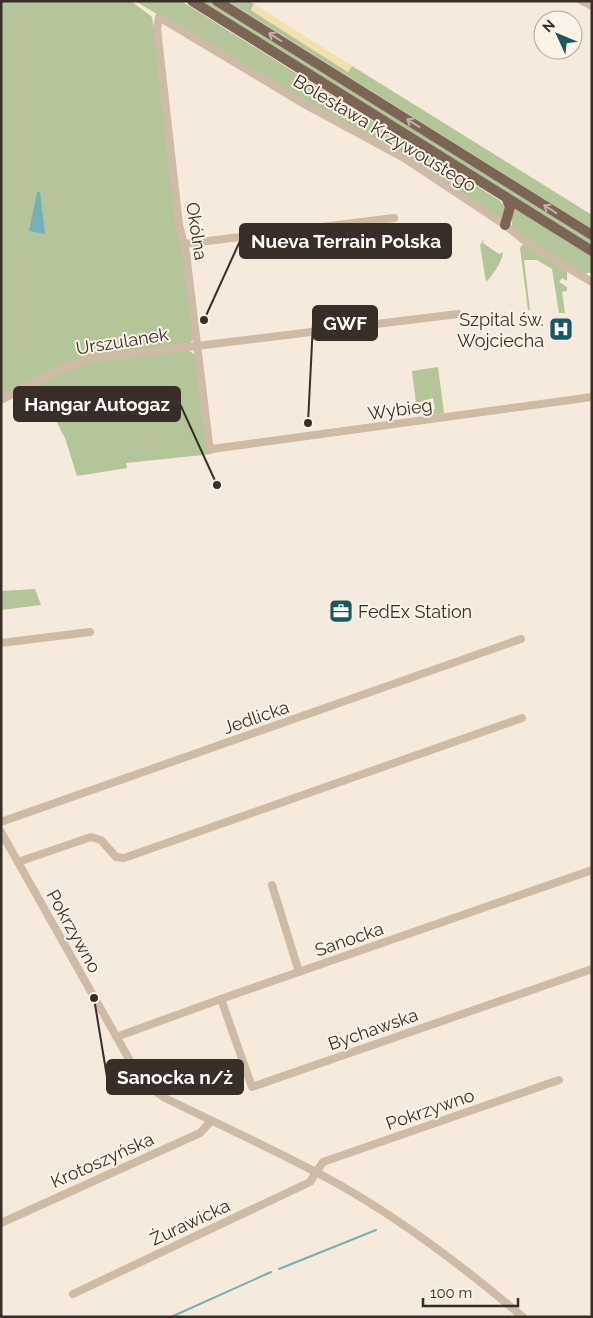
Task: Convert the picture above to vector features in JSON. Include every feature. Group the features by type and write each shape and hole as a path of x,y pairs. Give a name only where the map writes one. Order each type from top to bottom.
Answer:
{"main road":[{"name":"Bolesława Krzywoustego","path":"192,1 592,251"},
{"name":"Bolesława Krzywoustego","path":"217,1 592,235"},
{"path":"505,225 510,207 506,197"}],"street":[{"path":"582,1 592,6"},
{"name":"Bolesława Krzywoustego","path":"159,17 306,105 404,158 505,225 533,247 592,282"},
{"name":"Okólna","path":"159,17 156,23 179,225 184,244 209,444 212,449"},
{"path":"184,244 394,218"},
{"name":"Urszulanek","path":"1,400 63,368 81,361 458,314"},
{"name":"Wybieg","path":"212,449 592,397"},
{"path":"1,643 90,632"},
{"name":"Jedlicka","path":"1,822 521,640"},
{"path":"18,862 91,837 101,840 116,857 124,858 522,718"},
{"name":"Pokrzywno","path":"1,832 116,1037 146,1085 165,1098 316,1173 372,1205 478,1278 523,1317"},
{"name":"Sanocka","path":"116,1037 221,998 592,870"},
{"path":"272,885 299,972"},
{"name":"Bychawska","path":"221,998 252,1087 592,969"},
{"name":"Pokrzywno","path":"316,1173 323,1162 559,1080"},
{"name":"Krotoszyńska","path":"1,1223 200,1133 211,1121"},
{"name":"Żurawicka","path":"73,1294 310,1182 316,1173"}],"green space":[{"path":"1,1 131,1 152,17 195,336 189,345 101,354 1,398"},
{"path":"135,1 181,1 499,200 506,207 505,217 501,218"},
{"path":"199,1 210,1 592,239 592,246"},
{"path":"227,1 249,1 254,4 251,10 348,72 352,66 592,215 592,229"},
{"path":"512,206 592,256 592,272 583,274 535,245 512,228"},
{"path":"484,239 483,243 499,254 503,252 497,268 486,282 480,245"},
{"path":"522,245 526,245 567,272 567,281 562,278 559,282 567,287 567,291 562,292 565,313 559,313 552,269 537,260 524,260 530,310 528,310 520,248"},
{"path":"188,350 195,355 208,448 212,454 126,463 127,468 77,476 65,438 37,384 78,364"},
{"path":"438,367 444,413 427,416 427,411 435,409 433,398 416,403 412,371"},
{"path":"35,589 41,605 1,610 1,591"}],"sand":[{"path":"254,4 352,66 348,72 251,10"}],"water":[{"path":"37,192 40,192 45,234 29,231"}],"waterway":[{"path":"279,1269 376,1230"},
{"path":"171,1317 271,1272"}],"place":[{"name":"Nueva Terrain Polska","path":"204,320"},
{"name":"Szpital św. Wojciecha","path":"561,329"},
{"name":"GWF","path":"308,423"},
{"name":"Hangar Autogaz","path":"217,485"},
{"name":"FedEx Station","path":"341,611"},
{"name":"Sanocka n/ż","path":"94,998"}]}
